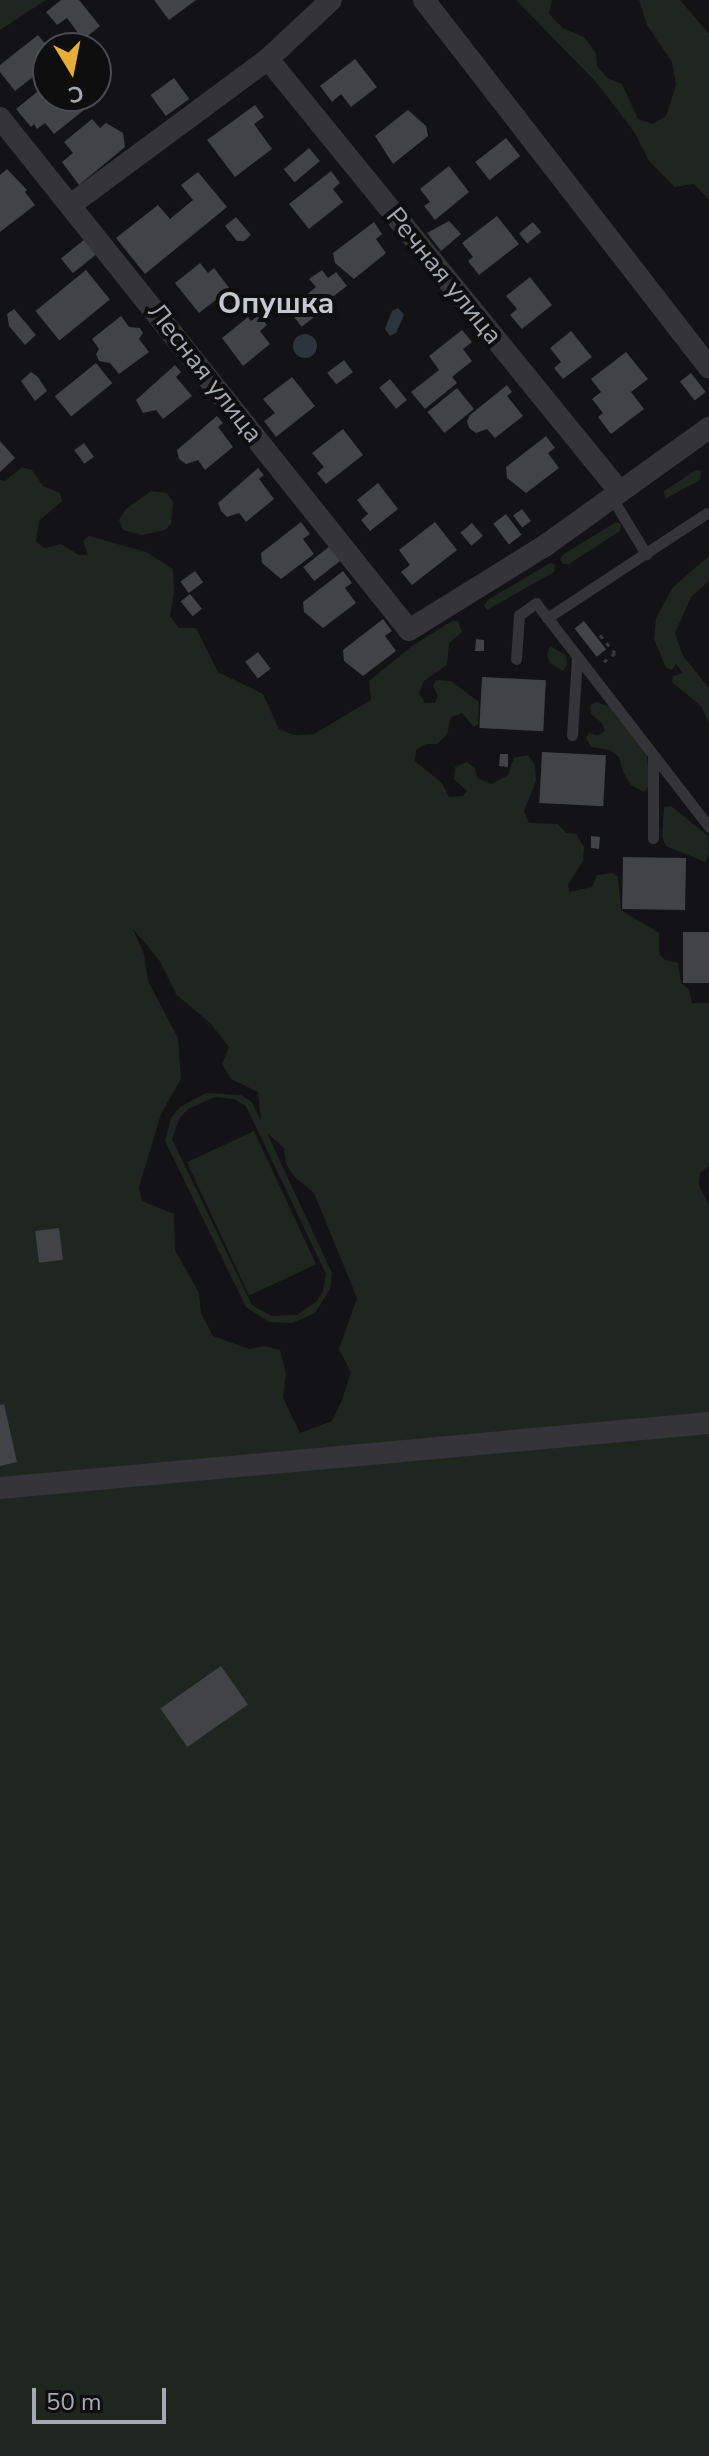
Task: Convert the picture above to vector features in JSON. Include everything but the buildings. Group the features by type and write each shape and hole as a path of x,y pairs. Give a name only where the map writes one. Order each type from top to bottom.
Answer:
{"street":[{"path":"72,204 268,59 331,0"},
{"path":"424,0 709,368"},
{"name":"Речная улица","path":"268,59 616,495"},
{"name":"Лесная улица","path":"0,118 72,204 409,630 546,545 616,495"},
{"path":"616,495 709,428"},
{"path":"0,1488 709,1423"}],"lane":[{"path":"616,495 646,554"},
{"path":"547,618 707,513"},
{"path":"516,659 519,615 536,603 709,827"},
{"path":"572,735 577,657"},
{"path":"653,755 653,838"}],"path":[{"path":"590,673 615,653 600,635"}],"shaded area":[{"path":"0,0 46,0 0,30"},
{"path":"516,0 552,0 549,14 563,28 584,37 596,53 597,66 607,78 622,84 638,119 653,124 666,116 676,85 672,62 647,25 639,0 680,0 709,34 709,200 694,184 675,187 649,161 635,133 597,83"},
{"path":"398,308 404,315 396,333 390,336 385,329 392,311"},
{"path":"305,334 313,338 317,346 313,354 305,358 297,354 293,346 297,338"},
{"path":"22,467 32,470 43,486 60,493 62,501 39,521 36,542 45,548 61,544 79,555 88,555 83,541 89,536 146,552 173,569 174,593 170,616 179,628 196,628 218,672 263,694 279,729 294,735 314,734 371,700 369,681 412,646 452,621 458,621 462,632 449,643 447,665 424,681 419,693 425,703 435,703 438,696 433,686 436,680 451,681 479,702 478,724 474,727 462,713 451,717 447,734 437,744 426,744 416,750 415,761 442,783 449,797 463,796 467,791 454,779 455,767 467,762 475,768 477,778 492,784 508,775 514,758 528,755 535,765 536,781 524,811 529,823 558,824 566,833 576,834 584,847 583,861 568,885 569,892 592,887 597,875 613,873 618,877 621,910 659,933 659,954 665,960 678,963 681,983 689,989 692,1003 709,1003 709,1166 700,1173 699,1186 709,1205 709,2456 0,2456 0,480 5,481","holes":["133,929 159,960 176,994 211,1024 229,1047 222,1064 231,1079 258,1092 261,1121 252,1102 241,1095 206,1093 180,1107 171,1118 165,1141 246,1307 269,1322 292,1323 315,1313 330,1289 332,1273 267,1133 284,1148 286,1164 295,1177 314,1193 357,1298 339,1349 351,1372 342,1400 332,1421 300,1433 283,1398 286,1373 280,1350 265,1346 249,1349 213,1336 201,1313 199,1293 175,1250 174,1214 142,1201 139,1187 161,1114 181,1079 178,1038 148,981 144,954","215,1097 234,1099 246,1106 326,1274 323,1291 316,1302 297,1315 271,1316 252,1305 172,1139 179,1119 188,1109"]},
{"path":"696,470 701,471 700,480 665,499 664,491"},
{"path":"151,491 167,493 173,502 171,524 165,530 142,535 123,530 119,520 126,509"},
{"path":"616,522 621,524 620,531 569,564 563,564 560,559 564,554"},
{"path":"709,556 709,581 691,597 675,633 683,656 709,688 709,723 701,706 672,682 673,676 683,673 676,664 672,670 666,668 654,639 656,618 673,587"},
{"path":"550,563 555,565 554,572 487,610 484,605 488,600"},
{"path":"550,646 566,655 567,665 563,671 550,663 547,655"},
{"path":"596,702 610,707 647,754 649,786 644,792 631,785 619,757 610,750 591,747 586,738 589,733 598,735 605,731 602,723 591,714 590,705"},
{"path":"671,806 708,836 709,854 705,862 666,846 662,837 664,807"},
{"path":"254,1131 316,1264 249,1296 187,1162"}],"district":[{"name":"Опушка","path":"276,304"}]}
